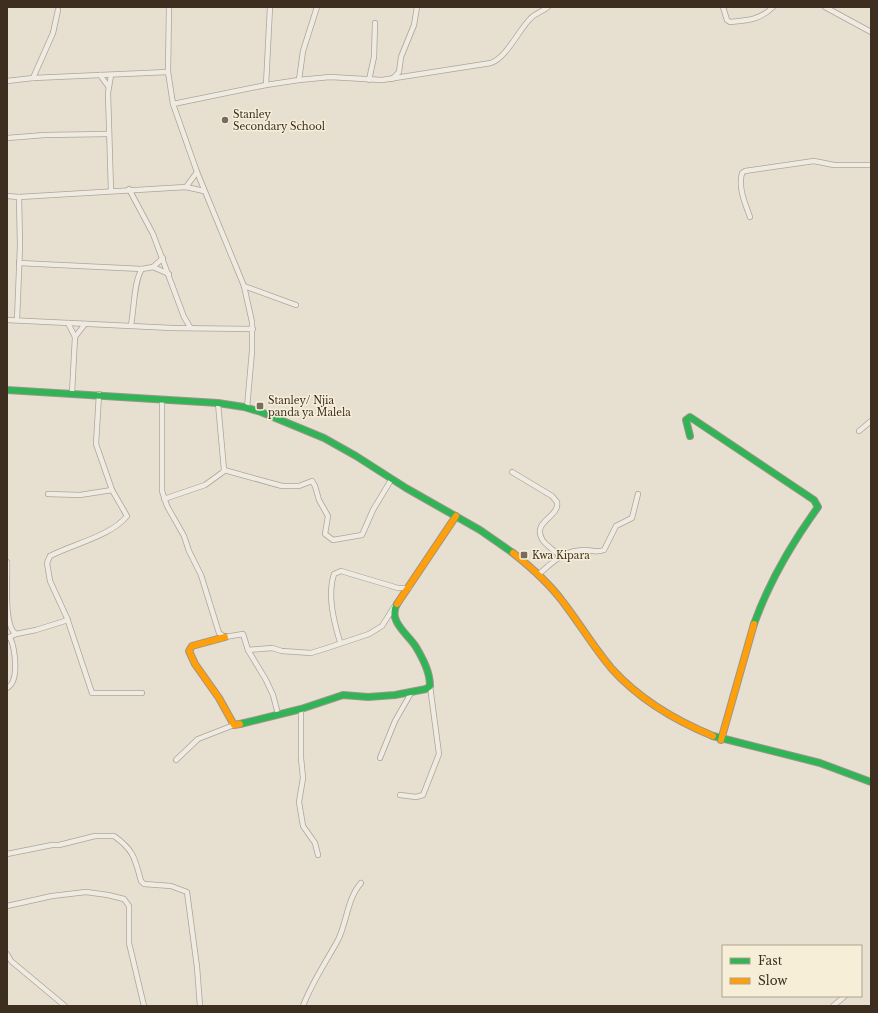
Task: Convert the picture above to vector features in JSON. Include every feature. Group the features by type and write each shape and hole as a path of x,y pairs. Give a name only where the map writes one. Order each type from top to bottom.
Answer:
{"main road":[{"path":"7,390 98,394 218,403 247,408 312,432 349,452 391,480 456,516 506,548 539,574 561,598 598,652 622,677 664,713 694,730 721,740 812,761 854,774 871,782"},
{"path":"690,436 686,420 690,417 814,500 818,507 792,544 759,609 746,643 721,740"},
{"path":"225,637 192,646 188,650 195,664 219,698 234,725 301,709 343,695 368,697 411,693 426,689 430,686 428,676 417,650 397,624 394,617 395,606 409,588 456,516"}],"street":[{"path":"170,7 168,72 173,104 204,191 244,286 253,329 247,408"},
{"path":"266,85 270,7"},
{"path":"299,80 303,51 317,7"},
{"path":"392,79 399,72 401,56 414,25 417,7"},
{"path":"173,104 266,85 299,80 330,77 369,80 392,79 494,62 521,32 528,20 548,7"},
{"path":"723,7 726,20 730,22 764,16 773,7"},
{"path":"825,7 871,32"},
{"path":"33,78 53,33 58,10"},
{"path":"369,80 374,56 375,23"},
{"path":"7,81 100,74 111,75 168,72"},
{"path":"100,74 108,86"},
{"path":"111,75 108,86 108,134 111,191"},
{"path":"7,138 45,135 108,134"},
{"path":"750,217 741,188 740,178 742,173 745,171 814,161 834,165 871,165"},
{"path":"186,187 197,172"},
{"path":"7,196 19,197 129,189 186,187 204,191"},
{"path":"129,189 153,234 184,317 190,327"},
{"path":"17,320 19,197"},
{"path":"19,263 142,269 153,267 163,258"},
{"path":"153,267 169,274"},
{"path":"132,325 136,293 136,279 142,269"},
{"path":"244,286 296,304"},
{"path":"7,320 253,329"},
{"path":"68,323 75,336 72,393"},
{"path":"75,336 85,324"},
{"path":"98,394 96,439 112,490 126,512 126,518 104,532 56,553 47,559 48,572 50,581 68,620 92,693 142,693"},
{"path":"162,399 160,479 164,499 182,530 189,551 201,575 219,634 225,637 243,634 248,650 273,695 278,714"},
{"path":"164,499 205,484 220,475 224,470 218,403"},
{"path":"859,431 871,421"},
{"path":"224,470 282,486 299,486 312,481 319,500 328,516 325,534 333,540 362,535 373,510 391,480"},
{"path":"512,472 552,496 557,502 556,510 540,527 539,531 542,539 560,556"},
{"path":"48,494 80,495 112,490"},
{"path":"539,574 560,556 574,550 591,550 597,552 604,550 616,526 632,518 638,494"},
{"path":"7,562 7,617 10,629 16,634"},
{"path":"340,642 334,623 333,612 332,586 334,574 341,571 398,588 409,588"},
{"path":"248,650 272,648 282,651 311,653 340,642 369,634 382,626 395,606"},
{"path":"7,688 11,684 16,661 15,650 9,638 16,634 36,630 68,620"},
{"path":"400,795 416,797 423,795 439,754 430,686"},
{"path":"380,758 390,732 411,693"},
{"path":"301,709 300,758 303,778 299,802 303,826 315,843 318,855"},
{"path":"176,760 198,739 234,725"},
{"path":"7,854 52,845 60,845 95,836 114,836 132,851 138,866 141,881 144,884 171,886 187,892 197,967 200,1006"},
{"path":"303,1006 321,966 338,939 351,901 361,882"},
{"path":"7,906 52,896 86,892 108,895 124,900 129,906 129,943 144,1006"},
{"path":"7,954 9,962 65,1006"},
{"path":"834,1006 844,997"}],"traffic: fast":[{"path":"7,390 218,403 244,407 261,412 324,438 356,456 406,488 480,530 513,553"},
{"path":"690,436 686,420 690,417 814,500 818,507 782,563 760,608 754,624"},
{"path":"240,724 301,709 343,695 368,697 395,695 426,689 430,686 426,666 421,656 413,642 397,622 395,616 397,604"},
{"path":"713,736 820,763 871,782"}],"traffic: slow":[{"path":"397,604 456,516"},
{"path":"513,553 552,588 605,661 623,680 646,700 658,708 671,716 713,736"},
{"path":"721,740 754,624"},
{"path":"225,637 192,646 189,651 195,664 219,698 234,725 240,724"}],"place":[{"name":"Stanley Secondary School","path":"225,120"},
{"name":"Stanley/ Njia panda ya Malela","path":"260,406"},
{"name":"Kwa Kipara","path":"524,555"}]}
